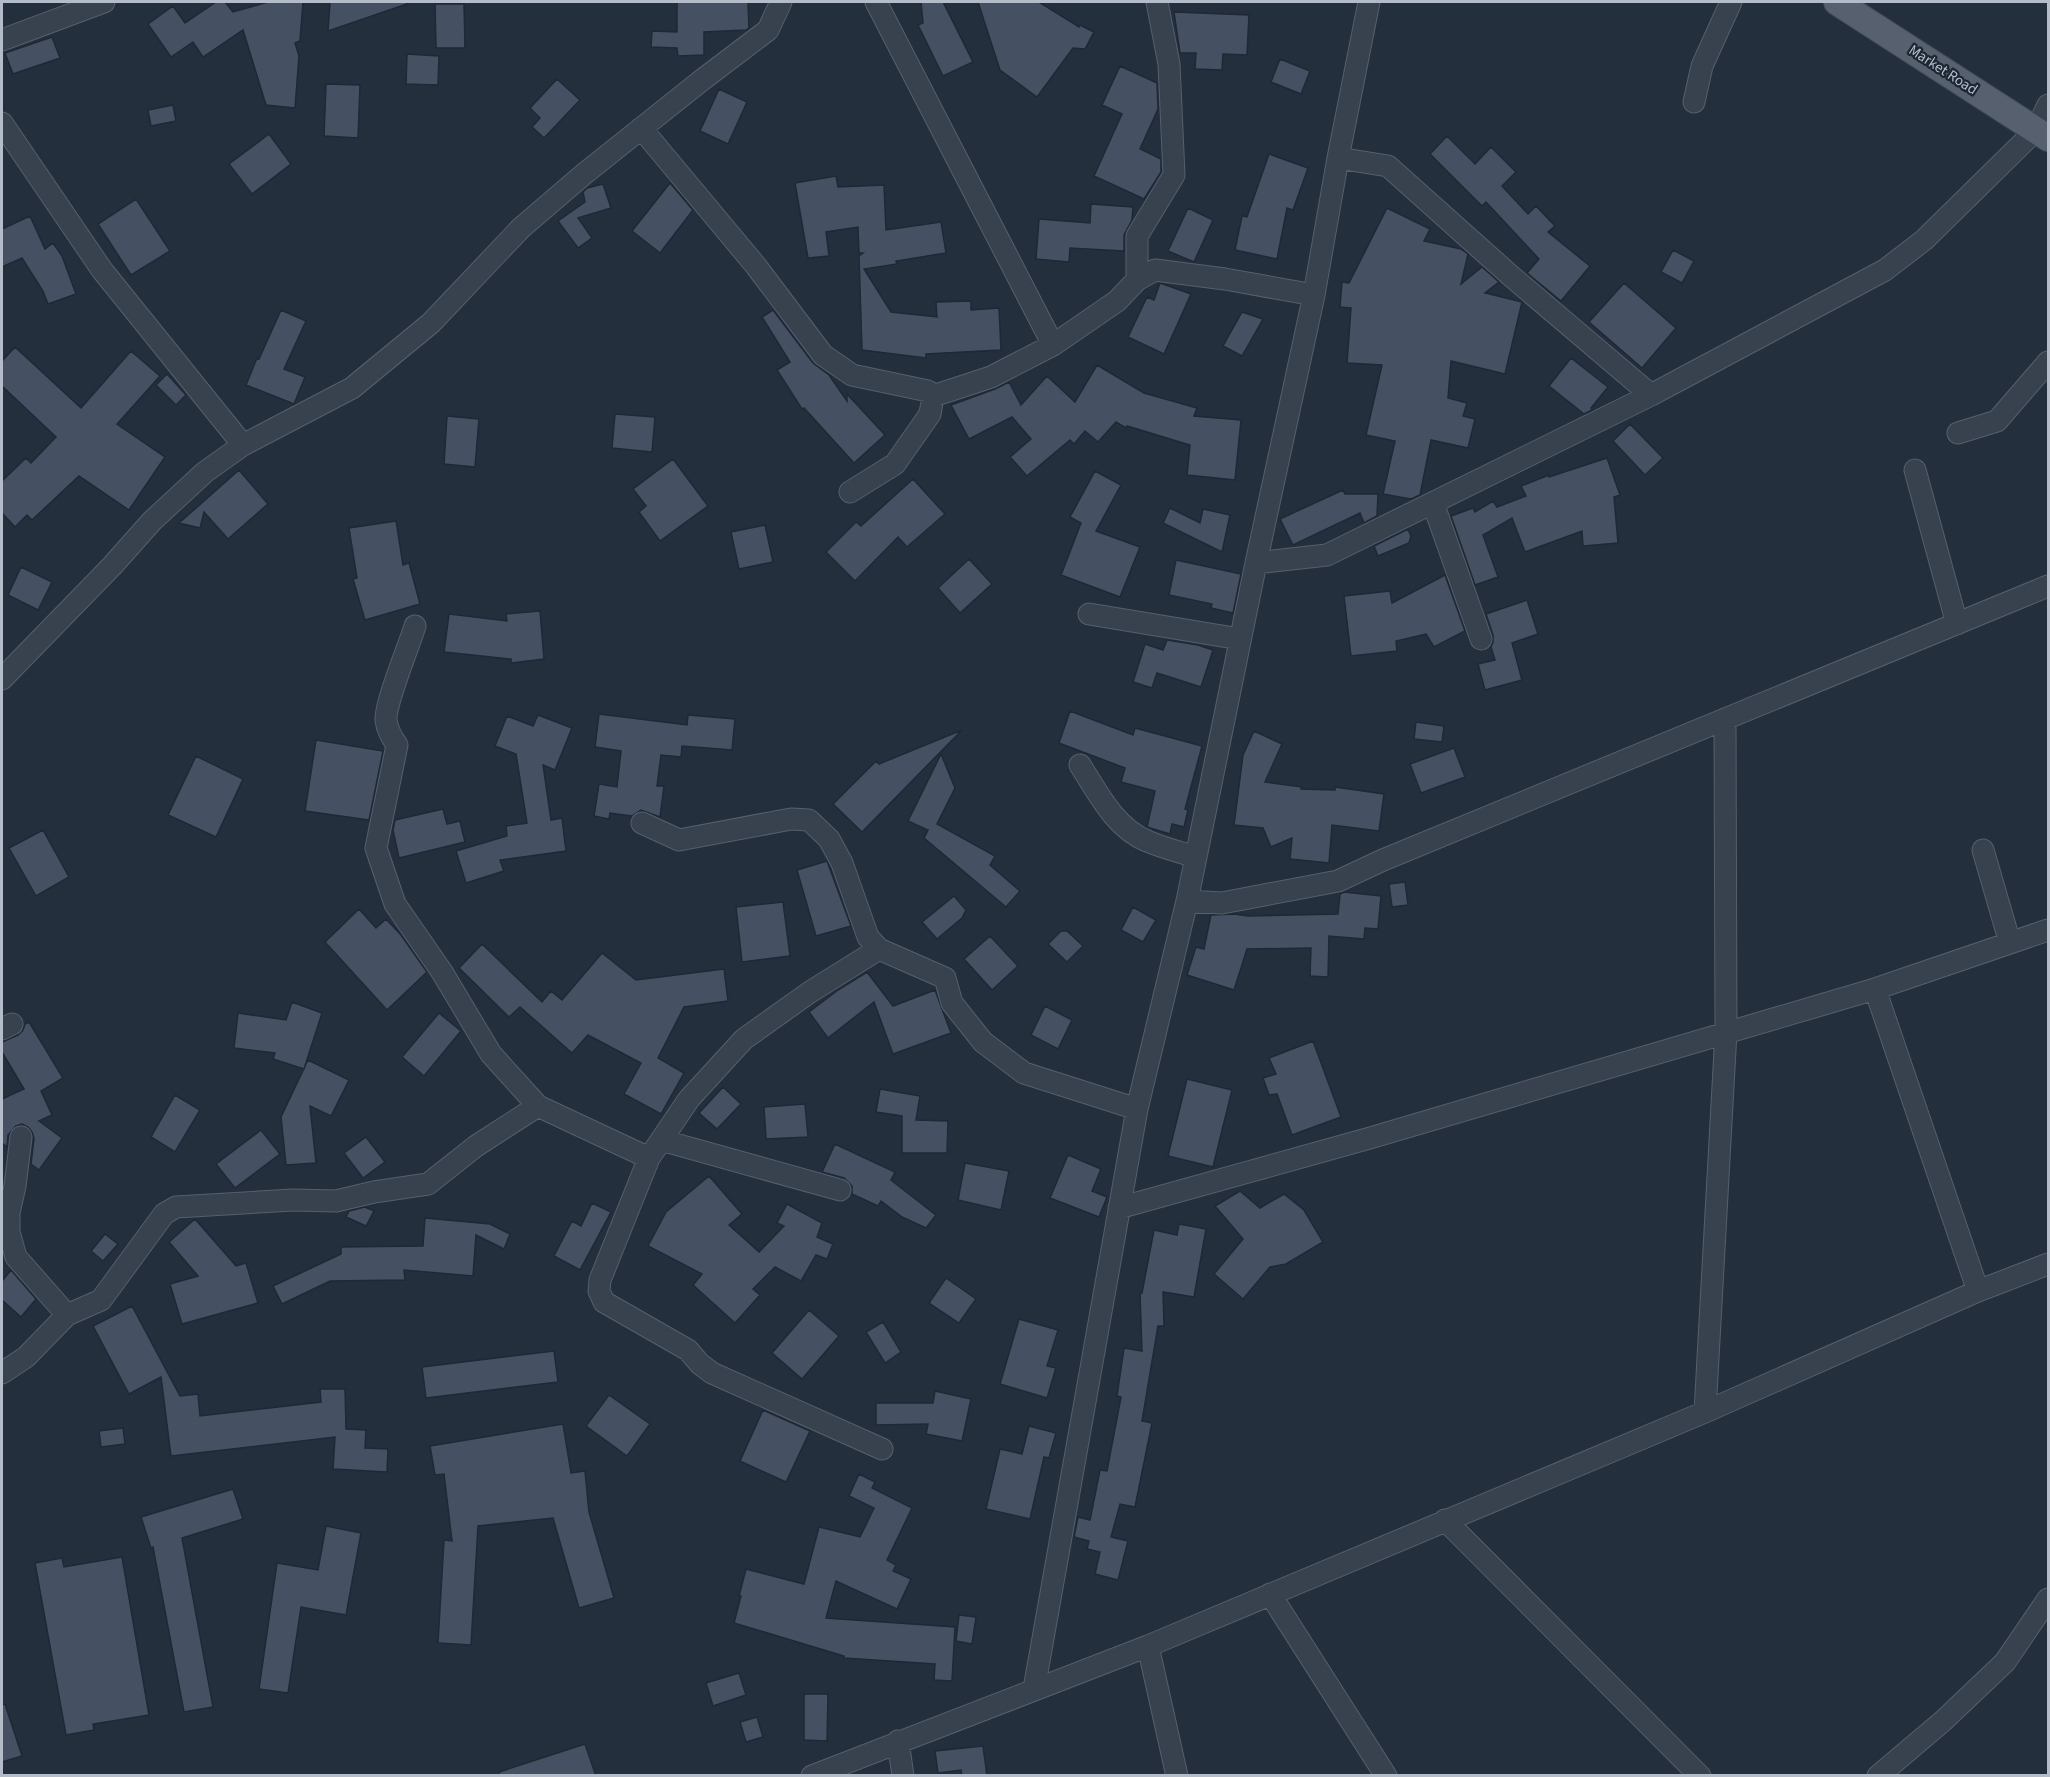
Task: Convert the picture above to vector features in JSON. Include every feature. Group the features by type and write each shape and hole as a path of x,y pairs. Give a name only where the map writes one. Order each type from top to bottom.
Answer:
{"main road":[{"name":"Market Road","path":"1837,2 2042,134"}],"street":[{"path":"2,40 104,2"},
{"path":"2,679 112,566 152,520 205,472 243,445 352,388 432,323 521,228 641,128 768,30 781,2"},
{"path":"876,2 1053,345"},
{"path":"1137,280 1137,236 1174,175 1169,64 1157,2"},
{"path":"1034,1689 1137,1109 1187,902 1240,639 1314,295 1338,158 1370,2"},
{"path":"1694,102 1702,66 1731,2"},
{"path":"1256,563 1327,555 1651,394 1885,270 1924,240 2042,134 2049,105"},
{"path":"2,123 102,270 243,445"},
{"path":"641,128 756,266 823,356 852,375 928,391 933,396"},
{"path":"1338,158 1388,166 1511,276 1651,394"},
{"path":"933,396 991,377 1053,345 1117,301 1137,280 1155,270 1225,279 1314,295"},
{"path":"1958,433 1997,421 2049,362"},
{"path":"850,492 895,464 930,414 933,396"},
{"path":"1915,470 1957,624"},
{"path":"1432,503 1481,639"},
{"path":"1187,902 1222,903 1338,881 1383,860 2049,586"},
{"path":"1089,614 1240,639"},
{"path":"416,626 386,719 397,745 376,848 395,904 442,972 491,1054 538,1106 649,1158"},
{"path":"1705,1412 1726,1032 1725,719"},
{"path":"1080,765 1110,811 1128,830 1146,841 1196,857"},
{"path":"642,823 679,840 791,819 809,820 829,839 842,863 868,937 879,949 945,978 952,1003 983,1042 1024,1073 1137,1109"},
{"path":"1983,850 2010,943"},
{"path":"1119,1208 1370,1138 1875,989 2049,930"},
{"path":"879,949 810,992 744,1039 689,1099 649,1158 600,1280 599,1292 604,1302 688,1350 700,1364 723,1379 882,1449"},
{"path":"1875,989 1978,1291"},
{"path":"2,1373 26,1357 67,1315 101,1300 164,1214 176,1206 238,1205 293,1200 336,1201 374,1192 428,1184 476,1146 538,1106"},
{"path":"21,1137 9,1213 9,1232 16,1257 67,1315"},
{"path":"661,1140 840,1190"},
{"path":"812,1776 1148,1646 1705,1412 1978,1291 2049,1264"},
{"path":"1445,1520 1700,1776"},
{"path":"1270,1594 1386,1776"},
{"path":"1878,1776 1943,1721 2005,1662 2049,1599"},
{"path":"1148,1646 1177,1776"},
{"path":"898,1741 903,1776"}],"building":[{"path":"216,2 225,2 233,12 268,2 303,2 300,41 295,43 299,56 295,108 266,105 243,30 203,57 193,42 171,57 148,24 173,6 185,23"},
{"path":"330,2 407,2 407,4 328,31"},
{"path":"677,2 748,2 749,28 704,32 704,55 678,56 677,48 651,47 652,31 677,32"},
{"path":"921,2 943,2 973,62 943,76 918,25 923,23"},
{"path":"978,2 1039,2 1079,27 1080,25 1094,32 1085,49 1073,48 1037,97 1000,70"},
{"path":"435,4 464,4 465,48 436,48"},
{"path":"1174,12 1249,15 1247,55 1223,54 1222,70 1195,69 1196,53 1180,53"},
{"path":"52,37 60,58 13,74 5,53"},
{"path":"407,54 439,56 438,85 406,84"},
{"path":"1280,59 1310,71 1301,94 1271,82"},
{"path":"1120,66 1157,83 1158,109 1140,149 1161,159 1161,172 1144,199 1094,176 1122,114 1102,105"},
{"path":"557,79 580,100 544,138 532,127 540,118 530,108"},
{"path":"326,84 360,85 358,138 324,136"},
{"path":"719,89 747,102 728,144 700,131"},
{"path":"173,105 176,121 151,126 148,110"},
{"path":"269,134 291,164 252,194 229,164"},
{"path":"1447,136 1475,164 1491,147 1516,172 1502,186 1528,214 1536,206 1555,226 1548,232 1590,266 1561,301 1527,273 1539,259 1486,202 1482,206 1430,154"},
{"path":"1269,154 1308,168 1293,210 1287,208 1277,259 1235,250 1242,216 1247,217"},
{"path":"836,176 838,187 884,185 886,230 941,222 946,253 864,269 891,312 937,317 936,302 971,301 971,310 999,308 1001,350 926,354 926,358 862,350 859,256 863,253 859,253 858,227 826,232 829,256 808,258 795,183"},
{"path":"670,183 693,210 660,253 632,231"},
{"path":"603,184 611,208 578,218 592,238 578,248 558,221 585,202 583,192 587,188"},
{"path":"136,199 170,251 131,275 98,224"},
{"path":"1091,204 1133,207 1132,220 1124,235 1124,251 1070,248 1069,262 1036,259 1039,219 1090,223"},
{"path":"1188,208 1213,220 1194,262 1168,251"},
{"path":"1387,208 1430,229 1424,241 1461,249 1468,254 1461,284 1482,267 1499,282 1485,293 1522,302 1505,374 1451,361 1448,398 1467,403 1463,416 1475,419 1468,448 1431,440 1420,495 1411,499 1383,494 1395,441 1366,435 1382,365 1347,363 1351,308 1340,307 1342,282 1349,283"},
{"path":"30,216 45,249 53,243 62,256 76,294 48,304 43,291 22,258 2,267 2,229"},
{"path":"1673,250 1694,261 1682,283 1661,272"},
{"path":"1160,283 1191,294 1164,354 1128,337 1147,297 1154,300"},
{"path":"1624,283 1676,328 1642,368 1589,322"},
{"path":"281,310 306,321 284,369 305,377 294,404 246,385"},
{"path":"773,310 813,363 829,375 847,401 847,394 885,435 854,463 804,408 802,409 777,370 790,362 762,317"},
{"path":"1242,312 1263,319 1242,356 1223,346"},
{"path":"15,347 81,408 131,351 160,376 117,424 165,457 129,510 79,476 32,520 27,515 15,527 2,513 2,481 26,458 31,463 56,437 2,386 2,361"},
{"path":"1571,358 1608,387 1591,408 1592,410 1584,414 1549,386"},
{"path":"1097,365 1144,393 1197,408 1194,416 1241,420 1235,480 1187,475 1190,445 1127,426 1126,428 1116,422 1098,442 1085,431 1074,444 1070,440 1027,476 1010,457 1031,439 1012,417 969,439 951,405 1009,382 1021,405 1047,376 1075,402"},
{"path":"167,374 186,395 176,405 156,385"},
{"path":"615,414 655,417 652,452 612,448"},
{"path":"447,416 479,419 475,467 444,464"},
{"path":"1630,424 1663,458 1645,475 1613,441"},
{"path":"1607,458 1620,495 1614,497 1618,543 1583,546 1582,531 1525,552 1512,518 1483,535 1498,577 1475,585 1451,516 1473,508 1475,512 1493,501 1497,507 1526,496 1521,486"},
{"path":"673,459 708,506 660,541 639,512 646,506 633,489"},
{"path":"239,470 268,504 228,539 204,512 200,528 179,523"},
{"path":"1095,471 1121,485 1096,531 1140,547 1120,597 1061,575 1081,523 1070,517"},
{"path":"913,479 945,514 907,547 898,537 855,581 826,552 856,522 861,526"},
{"path":"1343,490 1345,494 1378,494 1377,516 1364,523 1360,513 1293,545 1280,519"},
{"path":"1170,508 1200,523 1203,509 1230,515 1222,552 1163,523"},
{"path":"396,521 403,565 409,563 420,604 365,620 353,579 357,578 349,528"},
{"path":"765,525 773,562 739,569 731,532"},
{"path":"1408,529 1411,536 1409,543 1378,556 1374,546"},
{"path":"969,559 992,584 960,613 938,588"},
{"path":"1176,560 1241,574 1233,613 1211,608 1212,604 1169,595"},
{"path":"21,567 52,582 38,610 8,595"},
{"path":"1445,575 1465,631 1434,647 1426,634 1396,641 1397,651 1351,656 1344,596 1390,591 1392,603"},
{"path":"1527,600 1538,634 1512,643 1522,680 1485,690 1478,664 1495,660 1491,647 1493,635 1486,614"},
{"path":"540,611 544,659 511,663 511,659 444,652 449,614 507,621 506,614"},
{"path":"1167,640 1213,650 1201,687 1157,673 1152,688 1133,682 1145,644 1163,650"},
{"path":"1070,711 1133,735 1135,728 1202,746 1185,809 1188,810 1184,827 1172,824 1170,834 1147,827 1155,791 1121,782 1125,768 1059,743"},
{"path":"599,714 687,725 688,715 735,719 732,750 682,746 681,757 661,755 657,786 664,786 660,817 641,810 632,816 610,813 609,819 594,816 599,784 617,787 621,751 595,747"},
{"path":"538,715 572,728 555,770 543,765 551,820 562,818 566,851 500,860 504,871 466,883 456,851 507,836 506,826 527,823 516,754 495,746 507,716 533,726"},
{"path":"1416,722 1444,726 1442,742 1414,739"},
{"path":"962,730 862,832 833,804 876,761 879,764"},
{"path":"1254,731 1282,744 1265,782 1302,787 1301,789 1335,790 1335,787 1384,794 1379,831 1332,825 1329,863 1290,859 1292,838 1271,847 1263,828 1234,825 1243,755"},
{"path":"316,740 383,751 369,820 305,811"},
{"path":"1454,748 1465,777 1421,793 1410,764"},
{"path":"941,754 955,788 937,824 995,856 990,865 1020,891 1006,907 924,838 928,830 908,821"},
{"path":"196,756 243,779 216,837 168,815"},
{"path":"443,809 447,824 460,821 465,842 399,858 393,830 395,820"},
{"path":"43,830 69,877 36,896 9,848"},
{"path":"827,861 851,926 816,936 797,870"},
{"path":"1405,882 1408,905 1392,907 1389,884"},
{"path":"1344,892 1381,896 1378,929 1365,928 1364,939 1329,936 1328,977 1310,976 1311,948 1247,949 1234,990 1187,975 1196,947 1204,949 1211,915 1338,914 1340,894"},
{"path":"954,896 966,910 962,918 937,939 922,922"},
{"path":"783,902 790,956 742,962 736,907"},
{"path":"1133,907 1156,920 1143,942 1121,930"},
{"path":"359,909 376,928 386,919 401,935 427,972 387,1010 325,942"},
{"path":"1061,931 1067,931 1083,946 1067,962 1048,944"},
{"path":"990,936 1018,966 992,990 964,959"},
{"path":"482,944 542,1002 551,991 562,1000 602,953 636,980 724,969 728,1001 684,1007 658,1058 684,1073 661,1114 624,1094 641,1063 588,1035 572,1053 520,1007 509,1017 459,968"},
{"path":"867,972 893,1006 935,990 951,1033 893,1054 874,1002 828,1038 809,1012"},
{"path":"292,1002 322,1013 304,1069 273,1059 275,1053 234,1048 238,1013 286,1020"},
{"path":"1045,1006 1072,1020 1058,1049 1031,1035"},
{"path":"439,1013 461,1031 424,1076 402,1057"},
{"path":"29,1022 63,1078 41,1091 52,1115 39,1121 62,1138 39,1170 31,1164 34,1138 28,1127 22,1124 16,1126 8,1135 7,1147 2,1143 2,1099 24,1089 2,1052 2,1042 18,1035"},
{"path":"1313,1041 1341,1117 1292,1135 1277,1094 1269,1095 1263,1078 1276,1074 1269,1058"},
{"path":"308,1060 349,1080 331,1116 310,1106 316,1163 286,1165 281,1117"},
{"path":"1187,1079 1232,1090 1213,1167 1168,1156"},
{"path":"723,1087 741,1104 717,1129 699,1113"},
{"path":"880,1089 920,1096 916,1120 948,1121 947,1153 902,1153 902,1116 876,1112"},
{"path":"175,1095 200,1110 175,1152 151,1137"},
{"path":"805,1104 808,1137 766,1139 764,1107"},
{"path":"261,1130 280,1154 235,1188 216,1164"},
{"path":"366,1137 385,1162 363,1178 344,1153"},
{"path":"835,1144 895,1172 891,1180 936,1215 926,1228 902,1217 881,1201 878,1206 852,1194 852,1186 844,1178 822,1172"},
{"path":"1068,1155 1101,1169 1092,1191 1107,1197 1099,1217 1050,1198"},
{"path":"965,1163 1009,1171 1001,1210 958,1200"},
{"path":"709,1176 742,1214 729,1225 759,1252 784,1226 777,1223 787,1204 822,1223 817,1237 833,1244 827,1259 816,1255 801,1281 775,1267 753,1289 760,1295 735,1323 693,1285 702,1274 648,1246 666,1212"},
{"path":"1240,1191 1260,1208 1284,1194 1304,1210 1323,1242 1286,1264 1270,1267 1243,1299 1214,1274 1243,1239 1215,1206"},
{"path":"592,1203 611,1212 580,1270 554,1256 572,1221 581,1226"},
{"path":"365,1207 374,1211 366,1226 346,1217 349,1211"},
{"path":"425,1218 490,1224 510,1234 504,1249 476,1235 473,1276 404,1270 405,1280 330,1281 282,1304 273,1286 341,1254 341,1247 423,1246"},
{"path":"195,1219 236,1266 246,1263 258,1303 182,1324 170,1284 198,1276 169,1242"},
{"path":"1179,1224 1206,1229 1194,1297 1163,1292 1164,1326 1158,1326 1142,1421 1152,1423 1135,1507 1120,1504 1111,1537 1128,1541 1118,1580 1095,1574 1100,1552 1087,1549 1089,1541 1074,1537 1078,1517 1090,1520 1100,1470 1107,1471 1121,1397 1117,1396 1124,1348 1142,1351 1140,1294 1154,1230 1177,1235"},
{"path":"105,1234 118,1244 103,1261 91,1251"},
{"path":"11,1270 36,1299 21,1317 2,1300 2,1281"},
{"path":"946,1278 976,1299 959,1323 929,1303"},
{"path":"132,1306 180,1396 198,1394 200,1416 321,1402 320,1389 345,1389 346,1429 366,1430 365,1448 388,1449 387,1472 333,1469 335,1437 171,1456 161,1377 129,1394 93,1326"},
{"path":"809,1310 839,1336 802,1379 772,1353"},
{"path":"1019,1319 1058,1330 1047,1366 1056,1368 1047,1398 1000,1384"},
{"path":"883,1322 901,1352 885,1363 866,1332"},
{"path":"554,1351 558,1382 426,1398 422,1367"},
{"path":"935,1391 971,1399 962,1441 926,1434 928,1424 876,1425 876,1403 933,1403"},
{"path":"609,1395 650,1424 627,1456 586,1426"},
{"path":"763,1410 810,1431 786,1482 740,1461"},
{"path":"563,1424 571,1473 585,1471 589,1512 614,1598 579,1608 553,1518 478,1526 471,1645 438,1643 444,1540 452,1541 444,1474 435,1475 430,1446"},
{"path":"1029,1426 1056,1433 1049,1458 1044,1457 1030,1519 986,1509 1000,1449 1022,1454"},
{"path":"123,1428 125,1444 101,1447 99,1431"},
{"path":"859,1474 875,1482 872,1488 912,1508 887,1560 896,1565 893,1571 911,1579 897,1609 836,1581 826,1618 955,1627 952,1681 934,1680 935,1664 844,1658 844,1656 734,1623 746,1569 804,1584 819,1527 860,1537 874,1508 849,1496"},
{"path":"233,1489 243,1519 182,1538 213,1707 184,1712 153,1547 151,1548 141,1517"},
{"path":"326,1526 361,1533 346,1615 301,1607 288,1693 259,1689 277,1563 318,1570"},
{"path":"122,1557 149,1715 93,1724 94,1730 66,1735 35,1563 62,1558 64,1567"},
{"path":"959,1615 976,1617 972,1644 956,1641"},
{"path":"739,1673 746,1695 713,1706 706,1683"},
{"path":"804,1694 828,1694 827,1741 804,1740"},
{"path":"5,1704 22,1756 2,1762 2,1705"},
{"path":"757,1717 763,1737 746,1742 740,1722"},
{"path":"585,1744 596,1776 499,1776 499,1772"},
{"path":"983,1746 987,1776 962,1776 961,1770 938,1773 935,1751"}]}
